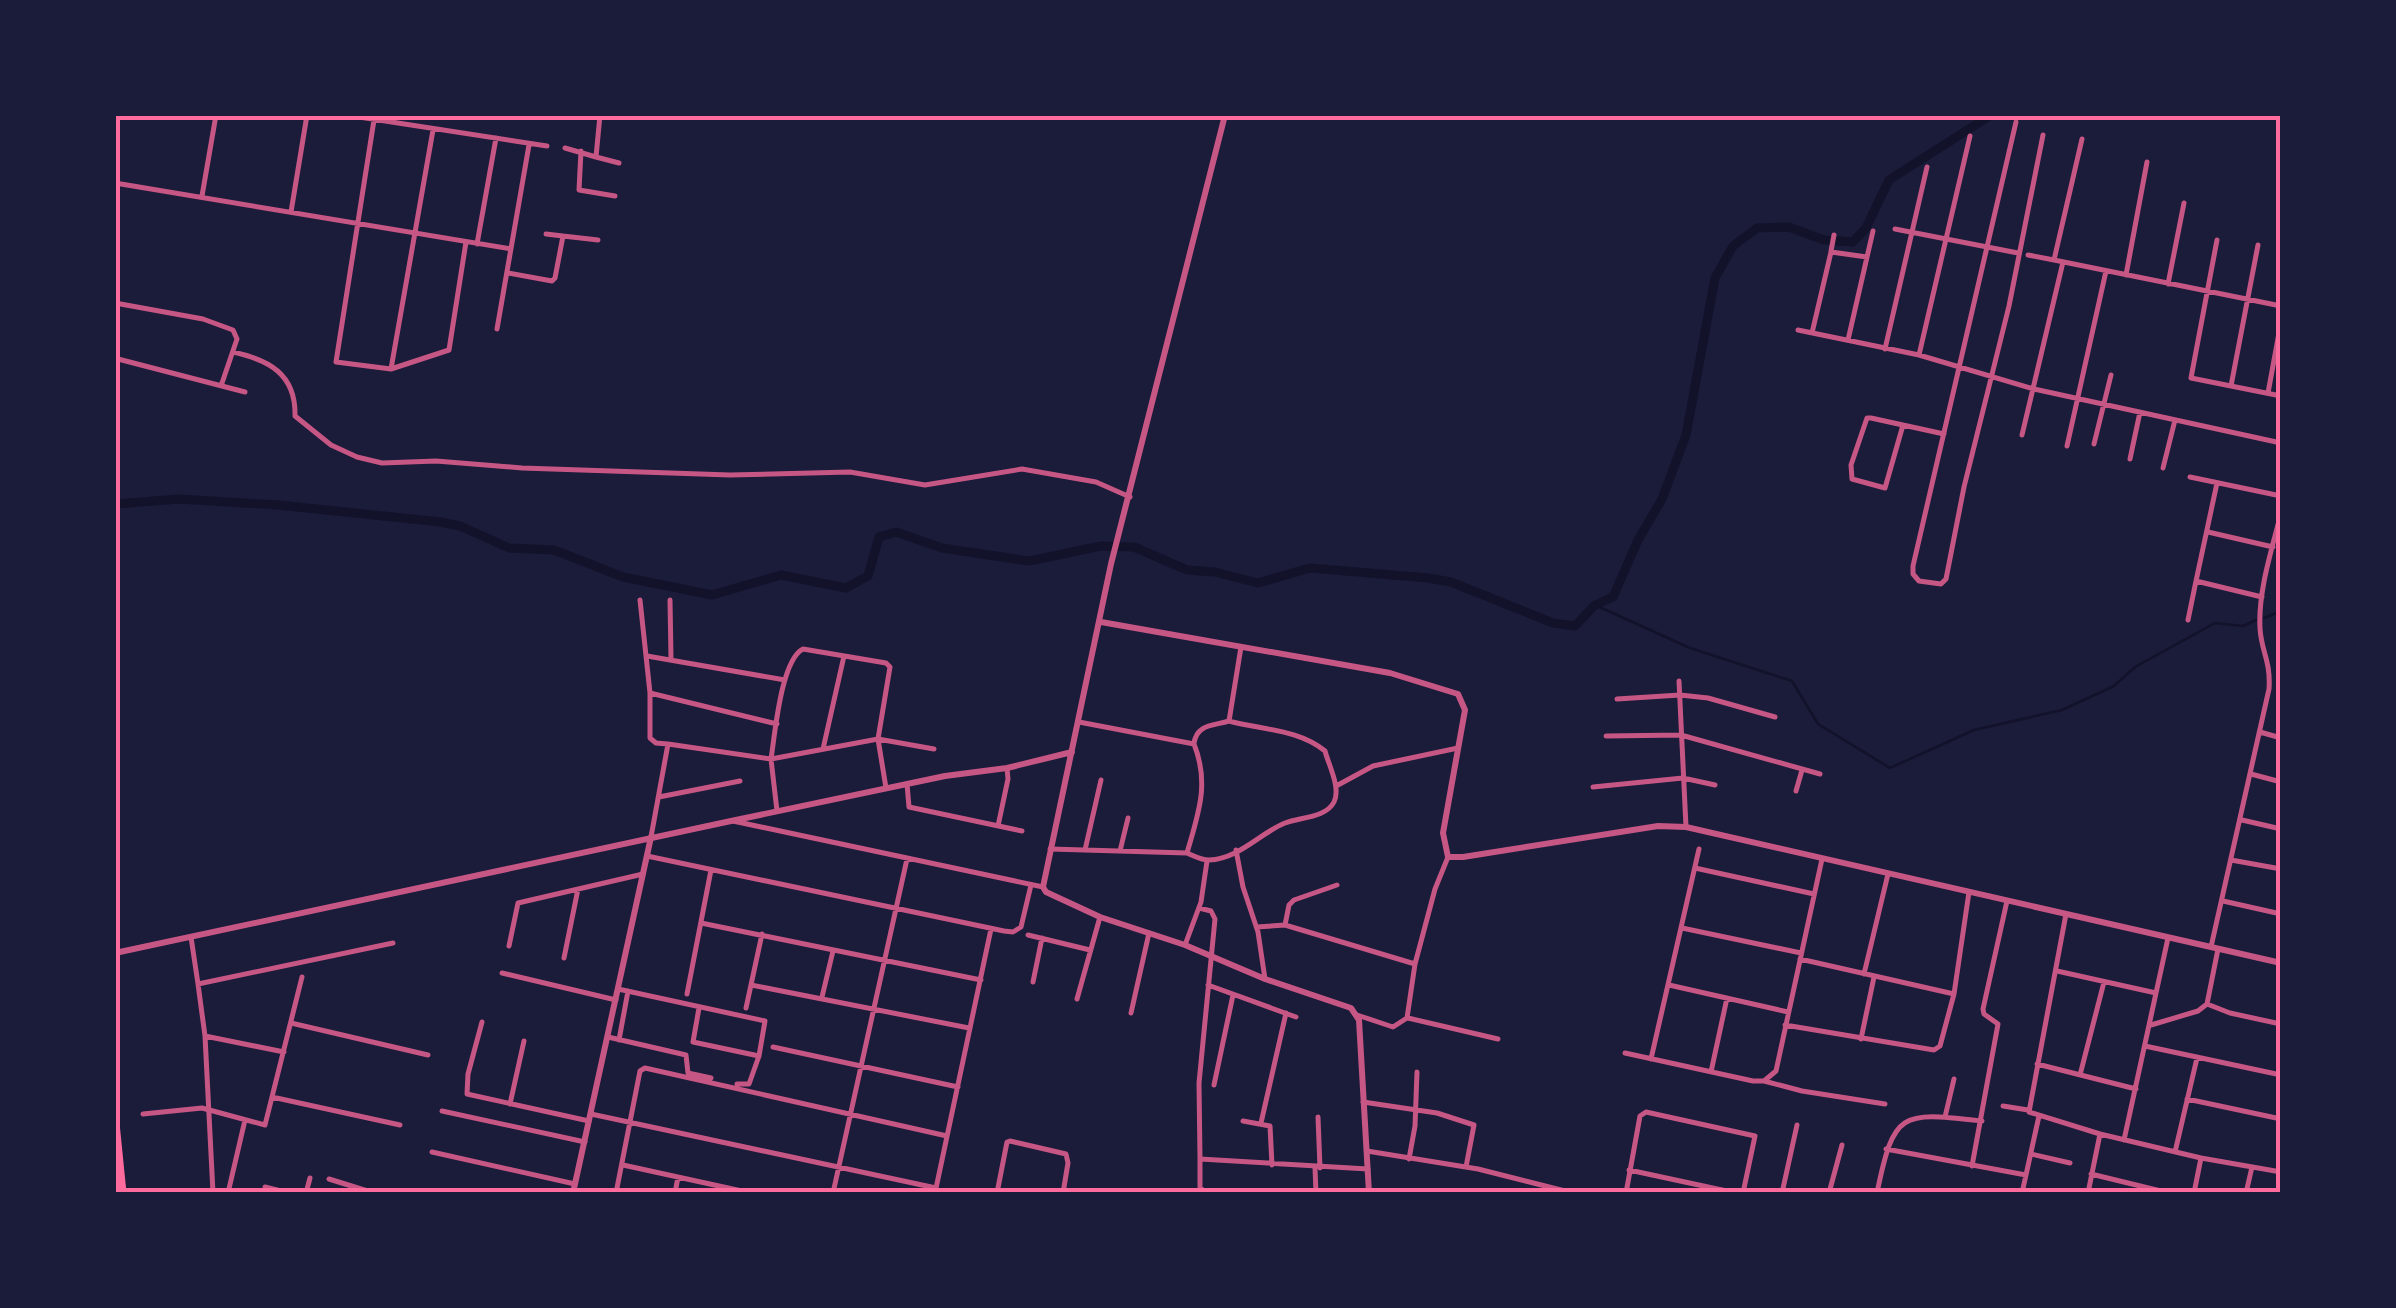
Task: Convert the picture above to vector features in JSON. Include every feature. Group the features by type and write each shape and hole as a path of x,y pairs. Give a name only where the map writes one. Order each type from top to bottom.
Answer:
{"highway":[{"path":"115,1123 122,1193"}],"street":[{"path":"202,197 216,115"},
{"path":"290,212 307,115"},
{"path":"346,115 547,146"},
{"path":"596,157 600,115"},
{"path":"1225,115 1111,564 1043,887 1046,892 1100,916 1351,1008 1358,1016 1393,1027 1407,1018 1498,1039"},
{"path":"374,120 336,362 390,369 450,350 466,242"},
{"path":"2016,122 1913,566 1919,581 1941,584 1946,580 2043,136"},
{"path":"390,369 432,130"},
{"path":"1918,355 1970,136"},
{"path":"477,244 496,137"},
{"path":"2054,260 2082,138"},
{"path":"497,329 530,143"},
{"path":"565,148 619,163"},
{"path":"581,151 579,190 615,196"},
{"path":"2126,275 2147,162"},
{"path":"1885,349 1927,167"},
{"path":"115,182 511,249"},
{"path":"2168,284 2184,203"},
{"path":"1894,228 2018,253"},
{"path":"1848,340 1874,231"},
{"path":"546,234 598,240"},
{"path":"1812,333 1834,234"},
{"path":"508,273 552,281 556,278 563,236"},
{"path":"2217,240 2191,378 2281,396"},
{"path":"2231,386 2258,244"},
{"path":"1831,249 1867,257"},
{"path":"2028,255 2281,306"},
{"path":"2022,435 2063,262"},
{"path":"2067,446 2106,271"},
{"path":"115,303 203,319 233,330 237,338 221,386"},
{"path":"2268,394 2281,322"},
{"path":"1798,330 1918,355 2034,389 2281,443"},
{"path":"233,352 274,366 294,396 295,416 331,445 357,457 382,462 436,461 730,476 850,472 925,484 1022,469 1096,482 1130,497"},
{"path":"118,358 245,392"},
{"path":"2094,444 2111,375"},
{"path":"2130,460 2140,412"},
{"path":"1904,426 1884,488 1852,480 1851,465 1864,420 1871,418 1944,434"},
{"path":"2164,468 2174,420"},
{"path":"2190,477 2281,496"},
{"path":"2188,620 2217,483"},
{"path":"2149,1025 2198,1011 2207,1004 2223,901 2269,690 2270,669 2260,621 2281,512"},
{"path":"2207,532 2273,548"},
{"path":"2196,580 2262,598"},
{"path":"640,600 650,693 650,738 656,743 771,759 878,739 934,748"},
{"path":"670,600 671,658"},
{"path":"1101,622 1390,674 1447,689 1462,698 1465,710 1443,833 1448,856 1415,964 1407,1018"},
{"path":"1229,721 1241,647"},
{"path":"777,811 771,759 786,680 798,650 890,667 878,739 886,788"},
{"path":"646,656 786,680"},
{"path":"823,749 844,656"},
{"path":"1679,681 1686,827"},
{"path":"2269,690 2281,692"},
{"path":"650,693 776,724"},
{"path":"1617,699 1680,695 1708,698 1775,717"},
{"path":"1187,853 1200,814 1204,784 1194,744 1200,728 1229,721 1294,735 1316,744 1325,751 1329,770 1338,785"},
{"path":"1078,722 1194,744"},
{"path":"2260,732 2281,738"},
{"path":"1606,736 1682,735 1820,774"},
{"path":"432,1152 574,1188 660,798 668,744"},
{"path":"1050,849 1187,853 1207,860 1253,845 1268,830 1289,821 1321,813 1332,806 1338,785 1373,766 1458,748"},
{"path":"115,953 651,837 1072,752"},
{"path":"998,826 1008,779 1006,768"},
{"path":"1796,791 1802,770"},
{"path":"2251,774 2281,782"},
{"path":"1593,787 1682,778 1715,786"},
{"path":"1084,850 1101,780"},
{"path":"660,798 740,781"},
{"path":"907,784 909,808 1022,831"},
{"path":"1120,851 1128,818"},
{"path":"2242,820 2281,829"},
{"path":"730,821 1043,887"},
{"path":"1448,856 1463,857 1658,826 1686,827 2281,963"},
{"path":"1651,1059 1698,849"},
{"path":"1236,850 1257,927 1265,978"},
{"path":"647,856 1013,932 1021,927 1031,884"},
{"path":"833,1193 907,859"},
{"path":"1764,1081 1776,1072 1822,859"},
{"path":"1185,945 1199,908 1207,860"},
{"path":"2232,860 2281,869"},
{"path":"1695,868 1814,894"},
{"path":"687,994 712,870"},
{"path":"510,946 518,903 643,874"},
{"path":"1864,974 1888,874"},
{"path":"1285,925 1289,905 1294,900 1337,885"},
{"path":"564,958 578,889"},
{"path":"1785,1025 1934,1050 1944,1038 1954,994 1969,892"},
{"path":"1972,1166 1998,1024 1983,1009 2007,901"},
{"path":"2223,901 2281,914"},
{"path":"1199,908 1211,911 1215,919 1198,1083 1200,1187 1205,1193"},
{"path":"2028,1110 2066,914"},
{"path":"1077,1000 1100,916"},
{"path":"700,923 981,980"},
{"path":"1257,927 1285,925 1415,964"},
{"path":"1682,928 1954,994"},
{"path":"482,1022 467,1094 629,1122 936,1190 992,930"},
{"path":"746,1008 762,934"},
{"path":"1131,1013 1149,934"},
{"path":"1028,935 1090,950"},
{"path":"191,937 205,1036 213,1193"},
{"path":"1032,982 1042,938"},
{"path":"2124,1140 2168,938"},
{"path":"198,984 394,943"},
{"path":"822,998 833,951"},
{"path":"2058,971 2156,992"},
{"path":"502,973 616,1000"},
{"path":"1861,1040 1874,977"},
{"path":"143,1114 209,1110 265,1125 302,978"},
{"path":"2080,1075 2104,982"},
{"path":"1208,985 1296,1018"},
{"path":"1668,985 1788,1012"},
{"path":"752,986 970,1028"},
{"path":"618,989 765,1022 749,1084 688,1072 686,1055 693,1042 698,1008"},
{"path":"620,1040 629,991"},
{"path":"1214,1085 1233,994"},
{"path":"1711,1072 1728,998"},
{"path":"2207,1004 2230,1014 2276,1023"},
{"path":"1261,1124 1286,1013"},
{"path":"1358,1016 1369,1193"},
{"path":"291,1023 428,1055"},
{"path":"205,1036 284,1052"},
{"path":"608,1038 686,1055"},
{"path":"510,1104 524,1041"},
{"path":"693,1042 758,1056"},
{"path":"2145,1046 2281,1074"},
{"path":"773,1047 958,1087"},
{"path":"1624,1052 1802,1091 1886,1104"},
{"path":"2175,1152 2197,1057"},
{"path":"2036,1064 2136,1089"},
{"path":"616,1193 640,1071 645,1068 947,1136"},
{"path":"1409,1159 1417,1072"},
{"path":"1945,1117 1954,1079"},
{"path":"272,1097 400,1125"},
{"path":"2187,1099 2281,1118"},
{"path":"1364,1102 1466,1120 1474,1125 1466,1168"},
{"path":"2003,1106 2124,1140 2281,1172"},
{"path":"442,1112 585,1142"},
{"path":"1626,1193 1630,1170 1640,1116 1646,1112 1756,1136 1739,1193 1630,1170"},
{"path":"1877,1193 1886,1149 1902,1124 1924,1115 1982,1121"},
{"path":"2022,1193 2039,1116"},
{"path":"1316,1193 1318,1117"},
{"path":"228,1193 246,1120"},
{"path":"1243,1121 1272,1130 1272,1165"},
{"path":"1782,1193 1796,1125"},
{"path":"2088,1193 2100,1134"},
{"path":"1010,1193 998,1192 1010,1141 1066,1154 1063,1193"},
{"path":"1829,1193 1842,1145"},
{"path":"1886,1149 2026,1175"},
{"path":"1367,1151 1466,1168 1573,1193"},
{"path":"2030,1154 2070,1162"},
{"path":"2194,1193 2201,1158"},
{"path":"1200,1159 1368,1169"},
{"path":"622,1164 752,1193"},
{"path":"2246,1193 2252,1167"},
{"path":"2092,1174 2168,1193"},
{"path":"675,1193 678,1177"},
{"path":"306,1193 310,1178"},
{"path":"329,1180 374,1193"},
{"path":"265,1186 289,1193"}],"waterway":[{"path":"115,504 179,499 441,522 460,526 509,548 554,550 623,577 712,595 781,575 846,588 868,576 879,537 896,532 942,548 1029,561 1101,546 1134,547 1187,570 1215,572 1258,583 1310,568 1451,582 1553,623 1575,626 1595,605 1613,597 1638,540 1662,499 1686,435 1715,278 1733,246 1757,228 1789,227 1824,240 1853,242 1866,228 1889,180 1991,115"},
{"path":"1595,605 1690,648 1792,681 1818,724 1890,768 1974,730 2062,710 2114,686 2135,667 2215,623 2243,626 2256,620"},
{"path":"2264,618 2281,611"}]}
